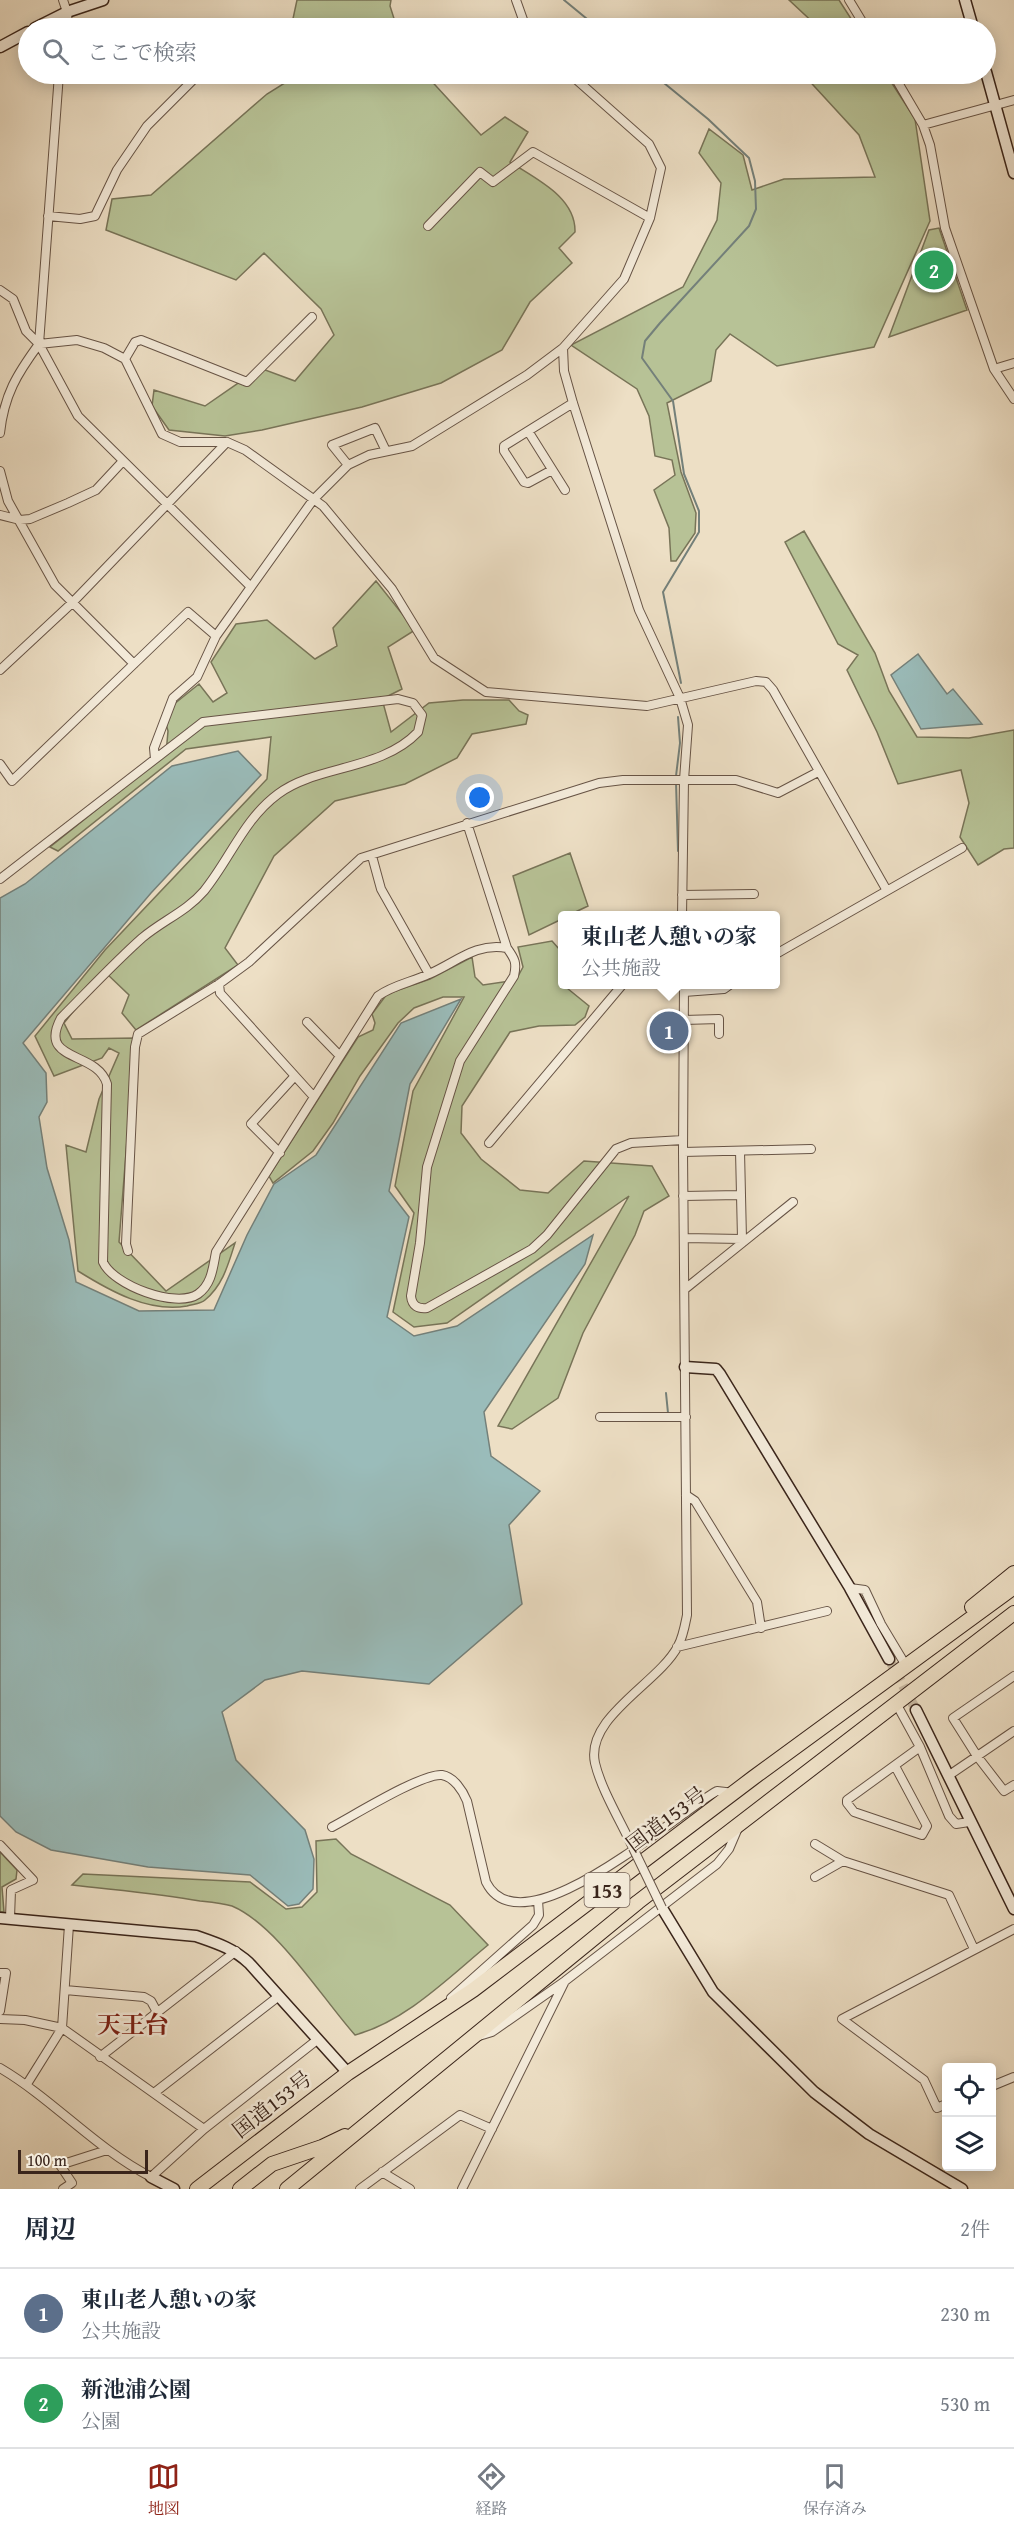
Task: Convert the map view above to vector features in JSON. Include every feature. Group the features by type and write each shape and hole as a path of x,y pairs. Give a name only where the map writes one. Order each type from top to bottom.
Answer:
{"highway":[{"path":"967,1620 971,1608 1014,1573"},
{"name":"国道153号","path":"197,2189 348,2073 473,1990 905,1664 1014,1587"},
{"name":"153","path":"287,2189 404,2096 638,1902 739,1827 1014,1613"},
{"name":"153","path":"240,2189 272,2164 337,2139 404,2096"}],"street":[{"path":"63,0 67,18"},
{"path":"55,18 103,0"},
{"path":"516,0 522,18"},
{"path":"849,0 860,18"},
{"path":"965,0 970,18"},
{"path":"1,45 18,37"},
{"path":"0,433 2,412 15,376 39,344 58,84"},
{"path":"48,216 80,219 95,216 117,170 147,126 190,84"},
{"path":"155,759 154,748 174,698 197,676 216,636 313,500 348,465 386,451 412,446 527,375 564,348 624,279 650,218 661,174 658,159 649,144 581,84"},
{"path":"899,84 923,125 930,145 945,228 994,369 1014,399"},
{"path":"989,84 1014,173"},
{"path":"923,125 1014,100"},
{"path":"428,226 480,172 493,182 533,152 650,218"},
{"path":"0,290 13,299 26,331 39,344 78,416 250,586"},
{"path":"124,359 135,342 141,340 246,382 312,317"},
{"path":"39,344 77,340 104,348 124,359 162,434 180,442 227,442 245,450 313,500 333,517 372,568 392,589 434,658 486,692 640,706 756,681 765,682 773,690 886,889"},
{"path":"564,348 564,371 573,403 639,610 680,698 689,736 684,780 682,911"},
{"path":"994,369 1014,363"},
{"path":"552,470 528,483 524,482 504,451 504,446 573,403"},
{"path":"348,465 332,445 375,428 386,451"},
{"path":"528,431 565,490"},
{"path":"0,670 72,603 227,442"},
{"path":"0,515 20,520 30,519 96,490 123,461"},
{"path":"0,471 8,501 55,585 134,664"},
{"path":"0,764 12,781 188,612 216,636"},
{"path":"0,879 202,722 398,699 413,703 422,715 418,732 394,750 281,791 266,803 204,890 190,904 144,936 61,1018 57,1025 55,1037 59,1048 66,1054 96,1066 102,1072 107,1084 103,1257 106,1269 115,1277 172,1299 196,1296 208,1283 216,1252 232,1224 263,1174 280,1153 378,996 394,986 429,974 470,951 507,948"},
{"path":"128,1251 126,1244 135,1041 140,1032 219,984 249,962 361,858 599,783 623,780 736,780 778,793 818,772"},
{"path":"467,823 507,948 515,959 514,976 468,1045 460,1061 427,1167 420,1243 411,1296 414,1305 420,1309 427,1308 532,1249 547,1235 616,1149 641,1141 683,1140"},
{"path":"780,952 886,889 962,848"},
{"path":"372,856 381,889 429,974"},
{"path":"682,896 754,894"},
{"path":"219,984 219,993 314,1097"},
{"path":"489,1143 619,989"},
{"path":"684,989 682,1152 687,1615 677,1647 650,1679 605,1723 599,1734 594,1754 599,1773 662,1908 713,1992 814,2092 869,2134 962,2189"},
{"path":"684,1020 719,1019 719,1034"},
{"path":"308,1022 340,1056"},
{"path":"280,1153 251,1124 294,1077"},
{"path":"682,1152 811,1149"},
{"path":"740,1151 743,1241"},
{"path":"683,1196 740,1196"},
{"path":"685,1289 793,1202"},
{"path":"684,1238 743,1241"},
{"path":"685,1367 716,1369 720,1374 850,1588 889,1659"},
{"path":"600,1417 686,1417"},
{"path":"686,1495 695,1501 754,1597 761,1628"},
{"path":"850,1588 865,1590 881,1624 905,1664"},
{"path":"677,1647 827,1611"},
{"path":"1014,1676 953,1718 977,1756 1004,1791 1014,1785"},
{"path":"897,1705 920,1747 950,1816 956,1824 969,1822"},
{"path":"916,1710 969,1822 1014,1909"},
{"path":"948,1776 1014,1731"},
{"path":"895,1766 927,1826 922,1835 854,1812 847,1803 895,1766 920,1747"},
{"path":"332,1827 408,1786 439,1775 448,1777 463,1791 467,1801 486,1882 492,1893 499,1899 514,1902 538,1900 588,1880 717,1791 734,1793"},
{"path":"471,2039 492,2032 565,1981 662,1908 717,1864 729,1849 739,1827"},
{"path":"814,1844 843,1861 949,1895 974,1949"},
{"path":"0,1845 33,1880 10,1890 5,1918 196,1936 236,1951 348,2073"},
{"path":"815,1877 843,1861"},
{"path":"421,2025 533,1925 539,1915 538,1900"},
{"path":"27,2084 62,2028 69,1925"},
{"path":"942,2106 937,2108 924,2080 842,2019 1014,1929"},
{"path":"100,2057 236,1951"},
{"path":"0,1973 6,1973 0,2011"},
{"path":"462,2189 565,1981"},
{"path":"65,1990 144,1997 151,2001 157,2012"},
{"path":"154,2093 279,1996"},
{"path":"0,2019 25,2020 62,2028 204,2129"},
{"path":"151,2177 204,2129 317,2040"},
{"path":"0,2068 27,2084 107,2150 174,2189"},
{"path":"996,2084 1014,2077"},
{"path":"360,2189 460,2115 492,2129"},
{"path":"63,2189 72,2183 60,2164 107,2150"},
{"path":"213,2189 224,2168"},
{"path":"382,2172 410,2189"}],"green space":[{"path":"297,0 391,0 390,6 394,18 293,18"},
{"path":"789,0 839,0 851,18 808,18"},
{"path":"283,84 434,84 481,135 505,117 528,132 510,162 553,190 569,209 574,220 575,232 559,248 572,263 530,302 502,350 441,383 362,407 262,430 225,436 169,430 152,406 154,390 205,406 260,368 295,381 334,335 321,309 264,253 236,280 106,230 112,199 151,195 267,94"},
{"path":"812,84 892,84 915,119 930,221 874,347 777,366 730,334 716,350 711,381 667,403 681,472 696,513 695,533 676,561 671,561 669,528 654,490 675,475 672,460 655,456 649,416 637,389 571,345 683,287 717,220 721,183 699,153 709,129 743,155 752,190 784,179 875,177 859,135"},
{"path":"939,228 967,310 889,337 929,230"},
{"path":"804,531 875,653 889,691 917,737 969,738 1014,730 1014,848 1004,849 978,865 960,837 969,803 961,770 898,784 877,732 847,670 858,655 838,644 785,542"},
{"path":"376,581 415,630 388,647 402,689 382,699 391,732 429,703 463,700 509,700 519,711 528,715 526,724 472,734 457,758 405,784 335,801 274,856 225,948 238,965 136,1030 122,1013 129,995 105,972 64,1023 72,1039 135,1038 119,1242 166,1291 235,1243 221,1281 203,1301 173,1307 130,1299 78,1271 66,1145 86,1152 99,1099 119,1053 109,1048 102,1058 54,1076 35,1036 105,950 267,779 271,737 186,749 58,851 50,847 166,754 168,731 163,713 199,684 213,702 227,693 211,662 236,624 267,620 315,659 337,646 333,628"},
{"path":"570,853 588,906 577,911 558,911 558,921 529,935 513,876"},
{"path":"552,941 558,948 558,989 568,989 589,1006 585,1017 575,1025 539,1026 510,1032 462,1106 461,1133 481,1159 520,1190 548,1193 584,1161 652,1166 669,1196 644,1211 635,1235 583,1333 558,1398 512,1429 498,1426 629,1196 447,1323 414,1327 393,1312 414,1213 395,1186 413,1091 464,997 443,997 414,1008 398,1023 360,1076 333,1123 313,1151 273,1183 269,1176 358,1037 373,1030 375,1023 372,1014 387,994 430,979 472,957 475,977 483,985 516,980 523,967 518,947"},
{"path":"336,1839 351,1854 450,1905 488,1945 409,2009 392,2020 355,2035 282,1945 249,1915 232,1906 220,1903 72,1885 83,1874 250,1882 286,1909 302,1907 317,1892 316,1841"},
{"path":"0,1852 17,1870 16,1879 2,1887 4,1912 0,1912"}],"water":[{"path":"918,654 947,694 953,689 982,724 921,729 891,675"},
{"path":"238,751 261,775 151,893 23,1043 46,1073 47,1102 39,1117 47,1168 69,1240 76,1282 139,1311 214,1310 247,1235 274,1184 316,1155 401,1023 461,999 410,1084 389,1191 409,1217 387,1317 414,1336 457,1326 593,1235 585,1264 484,1412 491,1456 540,1491 509,1525 522,1604 429,1684 302,1671 265,1680 222,1712 236,1760 305,1830 314,1859 313,1889 299,1904 288,1906 250,1875 148,1867 51,1850 16,1832 0,1816 0,898 25,884 172,766"}],"waterway":[{"path":"564,0 586,18"},
{"path":"665,84 708,119 749,158 755,181 756,209 749,226 645,341 642,358 673,401 684,474 699,511 699,532 663,592 681,683"},
{"path":"676,776 680,743 678,717"},
{"path":"676,782 678,851"},
{"path":"666,1393 668,1413"}],"tunnel":[{"path":"889,1659 916,1710"}],"place":[{"name":"新池浦公園","path":"934,270"},
{"name":"東山老人憩いの家","path":"669,1031"}],"district":[{"name":"天王台","path":"133,2024"}]}
